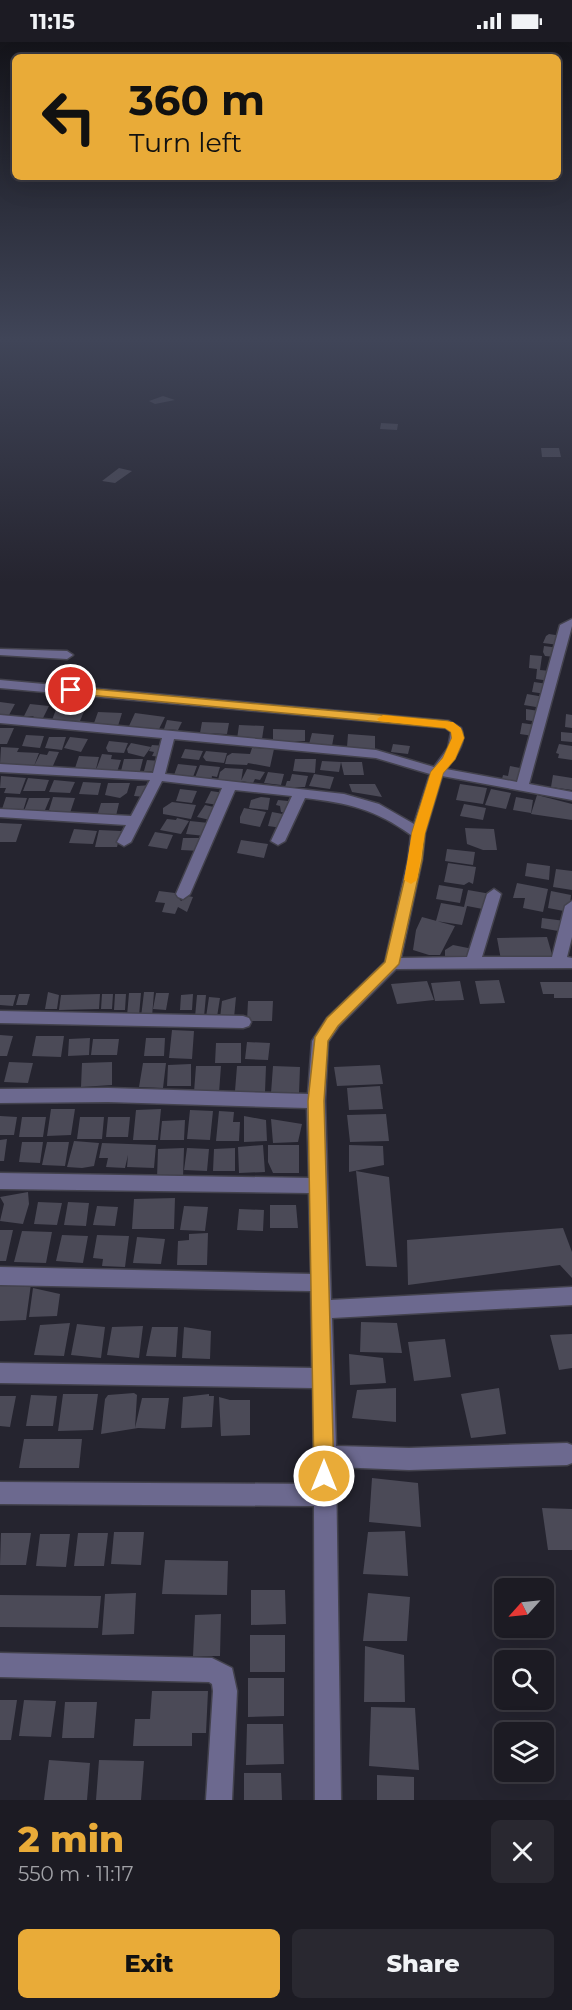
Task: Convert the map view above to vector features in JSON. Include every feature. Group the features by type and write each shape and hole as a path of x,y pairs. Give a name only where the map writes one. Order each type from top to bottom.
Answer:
{"street":[{"path":"522,787 566,625 572,622"},
{"path":"0,652 68,655"},
{"path":"0,684 448,725 457,731 458,738 449,759 437,772 418,833 415,860 392,964 333,1022 320,1041 316,1101 325,1456 328,1800"},
{"path":"0,719 376,754 396,758 437,772 572,796"},
{"path":"124,842 158,777 169,735"},
{"path":"0,768 158,777 302,792 367,803 385,810 418,833"},
{"path":"183,894 230,785"},
{"path":"278,841 302,792"},
{"path":"0,813 135,821"},
{"path":"473,962 494,894"},
{"path":"392,964 565,963 572,906"},
{"path":"0,1017 243,1022"},
{"path":"0,1096 108,1095 316,1101"},
{"path":"0,1181 318,1186"},
{"path":"0,1276 320,1283"},
{"path":"321,1310 572,1296"},
{"path":"0,1373 323,1378"},
{"path":"325,1456 409,1459 567,1454"},
{"path":"0,1493 324,1495"},
{"path":"0,1665 212,1670 223,1677 225,1691 219,1800"}],"building":[{"path":"381,423 398,424 397,430 380,429"},
{"path":"541,448 559,448 561,457 542,457"},
{"path":"119,468 132,471 115,483 102,481"},
{"path":"549,634 562,636 559,645 543,643"},
{"path":"544,646 559,648 556,657 545,656"},
{"path":"530,655 542,656 540,670 551,671 550,681 536,679 537,669 529,668"},
{"path":"534,682 548,684 546,694 532,692"},
{"path":"527,694 544,697 542,708 524,705"},
{"path":"0,702 15,704 9,715 0,714"},
{"path":"30,704 49,706 42,720 31,719 34,716 24,716"},
{"path":"57,707 85,709 80,721 52,720"},
{"path":"526,709 539,711 539,722 526,720"},
{"path":"98,712 122,713 118,726 94,723"},
{"path":"135,713 165,717 159,729 129,726"},
{"path":"566,714 572,715 572,728 565,727"},
{"path":"167,720 182,722 178,730 164,729"},
{"path":"202,722 229,723 227,734 200,733"},
{"path":"522,723 536,725 533,736 520,734"},
{"path":"239,725 264,726 262,739 237,739"},
{"path":"0,728 14,728 7,744 0,744"},
{"path":"273,729 305,730 305,741 273,741"},
{"path":"561,732 572,733 572,742 561,741"},
{"path":"312,733 334,735 332,746 309,744"},
{"path":"348,734 375,736 375,749 347,747"},
{"path":"26,735 44,736 40,748 22,746"},
{"path":"49,737 66,737 62,750 45,748"},
{"path":"70,737 88,739 81,752 64,748"},
{"path":"109,741 128,743 124,753 108,752 106,748"},
{"path":"131,743 151,747 144,757 128,753 127,749"},
{"path":"393,744 410,746 408,754 391,752"},
{"path":"559,744 572,746 572,760 558,758 559,754 556,753"},
{"path":"152,745 166,746 162,757 152,756 154,752 149,751"},
{"path":"1,747 19,748 17,752 39,753 34,766 40,754 47,755 49,751 59,752 52,768 13,766 0,764"},
{"path":"252,748 274,749 270,767 248,763 247,765 225,764 227,756 232,753 250,754"},
{"path":"185,749 203,751 199,760 181,758"},
{"path":"206,751 227,753 224,763 206,761 203,757"},
{"path":"102,754 112,755 111,759 121,760 117,772 96,770"},
{"path":"79,756 99,757 96,769 75,768"},
{"path":"124,759 143,759 140,771 121,771"},
{"path":"295,759 316,759 315,773 293,771"},
{"path":"147,760 160,761 157,772 144,771"},
{"path":"322,761 341,762 339,772 320,770"},
{"path":"341,762 362,762 364,775 344,775"},
{"path":"178,764 197,766 193,777 174,775"},
{"path":"200,765 220,767 217,777 212,776 211,782 194,780"},
{"path":"510,766 525,769 521,783 502,779 503,775 508,776"},
{"path":"225,768 243,769 241,782 218,780 220,772"},
{"path":"247,769 265,772 260,780 255,779 253,783 241,781"},
{"path":"268,772 284,774 281,785 264,783"},
{"path":"292,774 308,776 305,787 285,787"},
{"path":"314,774 334,777 330,789 309,786"},
{"path":"553,775 572,778 572,790 551,787"},
{"path":"1,776 26,778 20,794 4,793 6,788 0,788"},
{"path":"28,778 49,780 45,791 23,791"},
{"path":"54,780 75,782 70,793 49,792"},
{"path":"83,782 101,783 98,795 79,794"},
{"path":"108,783 130,783 127,793 120,798 105,795"},
{"path":"349,784 375,784 382,797 352,792"},
{"path":"460,784 487,788 483,804 456,800"},
{"path":"152,785 146,797 134,796 137,786"},
{"path":"180,789 197,791 192,803 176,801"},
{"path":"491,789 511,793 506,809 485,805"},
{"path":"211,791 224,793 218,805 205,803"},
{"path":"537,795 572,804 572,820 531,814"},
{"path":"6,797 27,798 23,811 2,809"},
{"path":"53,797 75,798 70,813 56,813 49,810"},
{"path":"261,797 270,798 268,810 249,808 251,800"},
{"path":"290,797 295,797 289,813 281,812 280,806 276,805 278,800 288,801"},
{"path":"516,797 533,800 531,813 513,810"},
{"path":"29,798 50,798 45,810 35,812 24,811"},
{"path":"172,802 196,805 191,819 163,814 163,808"},
{"path":"101,803 119,803 116,816 97,816"},
{"path":"464,804 486,808 483,820 460,816"},
{"path":"205,805 218,808 210,820 197,817"},
{"path":"244,808 266,812 260,827 240,823"},
{"path":"272,812 288,815 282,828 268,826"},
{"path":"177,818 189,821 181,834 160,830 167,819 176,820"},
{"path":"190,821 209,823 205,836 186,834"},
{"path":"0,823 22,824 16,842 0,842"},
{"path":"465,828 494,829 497,850 483,850 467,844"},
{"path":"74,829 97,831 93,844 69,843"},
{"path":"99,830 121,831 117,847 95,847"},
{"path":"155,832 173,835 167,849 148,846"},
{"path":"183,838 202,838 200,851 181,850"},
{"path":"241,840 268,844 264,858 237,853"},
{"path":"447,849 475,852 473,865 445,861"},
{"path":"448,863 476,867 473,884 444,882"},
{"path":"527,863 550,866 549,880 525,876"},
{"path":"556,869 572,871 572,890 553,887"},
{"path":"517,883 548,889 543,912 523,908 525,898 513,898"},
{"path":"439,885 463,889 460,903 436,899"},
{"path":"468,890 491,894 488,910 467,906 462,925 436,921 441,903 464,907"},
{"path":"159,891 175,893 181,901 188,896 193,897 187,912 178,907 175,914 162,912 165,903 155,902"},
{"path":"551,891 571,895 569,912 548,908"},
{"path":"422,917 455,926 440,955 429,955 413,950 416,930"},
{"path":"542,918 565,921 564,932 541,928"},
{"path":"547,937 553,958 501,960 497,938"},
{"path":"453,945 473,949 470,957 466,959 445,957 445,950"},
{"path":"499,980 505,1003 480,1004 475,981"},
{"path":"427,981 434,1000 397,1004 391,984"},
{"path":"460,981 464,1000 435,1001 431,983"},
{"path":"540,982 572,982 572,998 554,998 554,994 543,994"},
{"path":"48,992 59,995 57,1009 45,1009"},
{"path":"144,992 154,992 152,1017 141,1017"},
{"path":"129,993 141,993 139,1016 127,1016"},
{"path":"156,993 169,993 166,1010 153,1009"},
{"path":"19,994 30,994 27,1005 16,1005"},
{"path":"100,994 99,1009 59,1010 61,995"},
{"path":"102,994 113,994 112,1009 101,1009"},
{"path":"115,994 126,994 125,1010 114,1010"},
{"path":"193,994 192,1010 180,1010 181,995"},
{"path":"0,995 16,995 13,1006 0,1005"},
{"path":"197,995 206,995 204,1017 195,1017"},
{"path":"209,997 220,998 217,1017 206,1017"},
{"path":"236,997 234,1018 220,1018 222,1001"},
{"path":"248,1001 273,1001 272,1021 247,1021"},
{"path":"172,1030 194,1031 192,1059 169,1058"},
{"path":"0,1035 13,1036 7,1056 0,1056"},
{"path":"36,1036 64,1036 61,1057 32,1056"},
{"path":"90,1038 89,1055 68,1056 69,1039"},
{"path":"146,1038 165,1038 164,1056 144,1056"},
{"path":"93,1039 119,1039 117,1055 91,1055"},
{"path":"247,1042 270,1043 268,1060 245,1059"},
{"path":"216,1043 241,1043 241,1063 215,1063"},
{"path":"9,1062 33,1063 28,1083 4,1082"},
{"path":"112,1062 112,1085 81,1087 82,1063"},
{"path":"143,1063 166,1063 163,1088 139,1087"},
{"path":"191,1064 191,1086 167,1086 168,1065"},
{"path":"380,1065 383,1084 337,1086 334,1067"},
{"path":"196,1066 221,1066 219,1093 194,1092"},
{"path":"237,1066 266,1066 265,1092 235,1091"},
{"path":"273,1066 300,1067 299,1094 271,1093"},
{"path":"380,1086 383,1109 349,1110 347,1088"},
{"path":"51,1109 75,1109 71,1135 47,1136"},
{"path":"161,1109 158,1140 133,1140 136,1110"},
{"path":"190,1110 213,1111 210,1140 187,1139"},
{"path":"219,1111 234,1112 233,1122 240,1122 239,1141 216,1141"},
{"path":"386,1114 389,1141 350,1142 347,1115"},
{"path":"0,1116 17,1117 14,1135 0,1135"},
{"path":"244,1116 266,1120 267,1141 244,1142"},
{"path":"22,1117 46,1117 43,1137 19,1137"},
{"path":"80,1117 104,1117 102,1139 77,1139"},
{"path":"108,1117 130,1117 128,1137 106,1137"},
{"path":"271,1119 302,1124 298,1142 273,1143"},
{"path":"185,1120 184,1140 160,1140 162,1121"},
{"path":"7,1139 4,1161 0,1161 0,1140"},
{"path":"74,1141 99,1143 94,1166 67,1167"},
{"path":"22,1142 43,1142 40,1163 19,1162"},
{"path":"47,1142 69,1142 65,1166 42,1165"},
{"path":"102,1143 156,1145 154,1168 127,1167 128,1155 125,1168 106,1167 108,1158 99,1158"},
{"path":"263,1145 265,1172 239,1173 238,1147"},
{"path":"268,1145 299,1145 299,1173 273,1173 268,1162"},
{"path":"349,1145 383,1146 384,1165 349,1172"},
{"path":"184,1148 183,1178 157,1178 158,1149"},
{"path":"187,1148 209,1149 207,1171 184,1170"},
{"path":"235,1148 235,1171 213,1171 214,1149"},
{"path":"356,1171 389,1177 397,1267 366,1266"},
{"path":"28,1192 29,1204 23,1224 0,1221 4,1204 0,1197"},
{"path":"175,1198 174,1229 132,1229 134,1199"},
{"path":"38,1202 62,1203 57,1225 34,1224"},
{"path":"68,1202 89,1203 86,1226 64,1225"},
{"path":"270,1205 296,1205 298,1228 270,1228"},
{"path":"97,1206 118,1207 115,1226 93,1225"},
{"path":"184,1206 208,1207 205,1231 180,1230"},
{"path":"239,1209 264,1210 263,1231 237,1230"},
{"path":"563,1228 572,1252 572,1278 560,1265 408,1285 407,1240"},
{"path":"0,1230 13,1230 6,1261 0,1261"},
{"path":"22,1231 52,1232 46,1263 14,1262"},
{"path":"208,1233 207,1265 177,1265 178,1241 189,1240 189,1234"},
{"path":"62,1235 88,1236 83,1263 56,1261"},
{"path":"97,1235 129,1236 125,1267 102,1266 103,1259 93,1258"},
{"path":"137,1237 165,1239 161,1264 133,1263"},
{"path":"31,1284 26,1320 0,1321 0,1285"},
{"path":"33,1288 60,1294 57,1316 29,1317"},
{"path":"361,1322 397,1323 402,1353 360,1352"},
{"path":"70,1323 64,1356 34,1355 40,1325"},
{"path":"77,1324 105,1327 101,1358 71,1355"},
{"path":"143,1326 139,1358 107,1355 112,1327"},
{"path":"152,1327 178,1327 176,1357 146,1356"},
{"path":"184,1327 211,1331 210,1359 182,1358"},
{"path":"572,1334 572,1368 559,1370 550,1335"},
{"path":"445,1339 451,1377 414,1381 408,1342"},
{"path":"349,1354 383,1358 386,1383 350,1385"},
{"path":"396,1388 396,1422 352,1418 357,1390"},
{"path":"499,1388 506,1434 471,1438 461,1394"},
{"path":"134,1393 137,1395 135,1428 142,1398 169,1398 165,1429 138,1428 101,1434 105,1399 108,1395"},
{"path":"63,1394 98,1394 93,1430 58,1431"},
{"path":"209,1394 209,1396 214,1396 212,1427 181,1428 183,1397"},
{"path":"31,1395 57,1396 53,1426 26,1426"},
{"path":"0,1396 16,1396 10,1427 0,1426"},
{"path":"219,1397 230,1400 250,1400 250,1435 221,1436"},
{"path":"24,1439 82,1439 79,1468 19,1468"},
{"path":"372,1478 418,1483 421,1527 369,1522"},
{"path":"542,1508 572,1509 572,1550 548,1550"},
{"path":"405,1531 408,1576 363,1574 368,1532"},
{"path":"114,1532 144,1532 141,1565 111,1564"},
{"path":"1,1533 31,1533 26,1565 0,1565"},
{"path":"78,1533 108,1533 104,1566 74,1566"},
{"path":"40,1534 70,1534 66,1567 36,1566"},
{"path":"165,1560 228,1561 227,1595 162,1594"},
{"path":"251,1590 285,1590 286,1624 251,1625"},
{"path":"136,1593 134,1634 102,1635 105,1594"},
{"path":"368,1593 410,1597 407,1641 363,1641"},
{"path":"0,1595 101,1596 98,1628 0,1627"},
{"path":"221,1614 220,1656 193,1656 195,1615"},
{"path":"250,1635 285,1635 285,1672 250,1672"},
{"path":"365,1646 404,1655 405,1702 364,1702"},
{"path":"248,1678 284,1678 284,1716 248,1717"},
{"path":"152,1691 208,1691 206,1733 192,1733 192,1746 133,1746 135,1719 150,1719"},
{"path":"0,1700 17,1700 11,1740 0,1740"},
{"path":"24,1700 56,1701 51,1737 19,1736"},
{"path":"65,1702 97,1702 94,1738 62,1738"},
{"path":"371,1707 415,1708 419,1770 369,1766"},
{"path":"247,1724 283,1724 284,1764 246,1765"},
{"path":"49,1760 90,1763 87,1800 44,1800"},
{"path":"99,1760 144,1761 141,1800 96,1800"},
{"path":"244,1773 281,1773 282,1800 244,1800"},
{"path":"377,1775 414,1777 414,1800 377,1800"}],"slow traffic":[{"path":"383,719 448,725 457,731 458,738 449,759 437,772 418,833 411,880"}],"route":[{"path":"71,690 448,725 457,731 458,738 449,759 437,772 418,833 415,860 392,964 333,1022 320,1041 316,1101 324,1476"}]}
